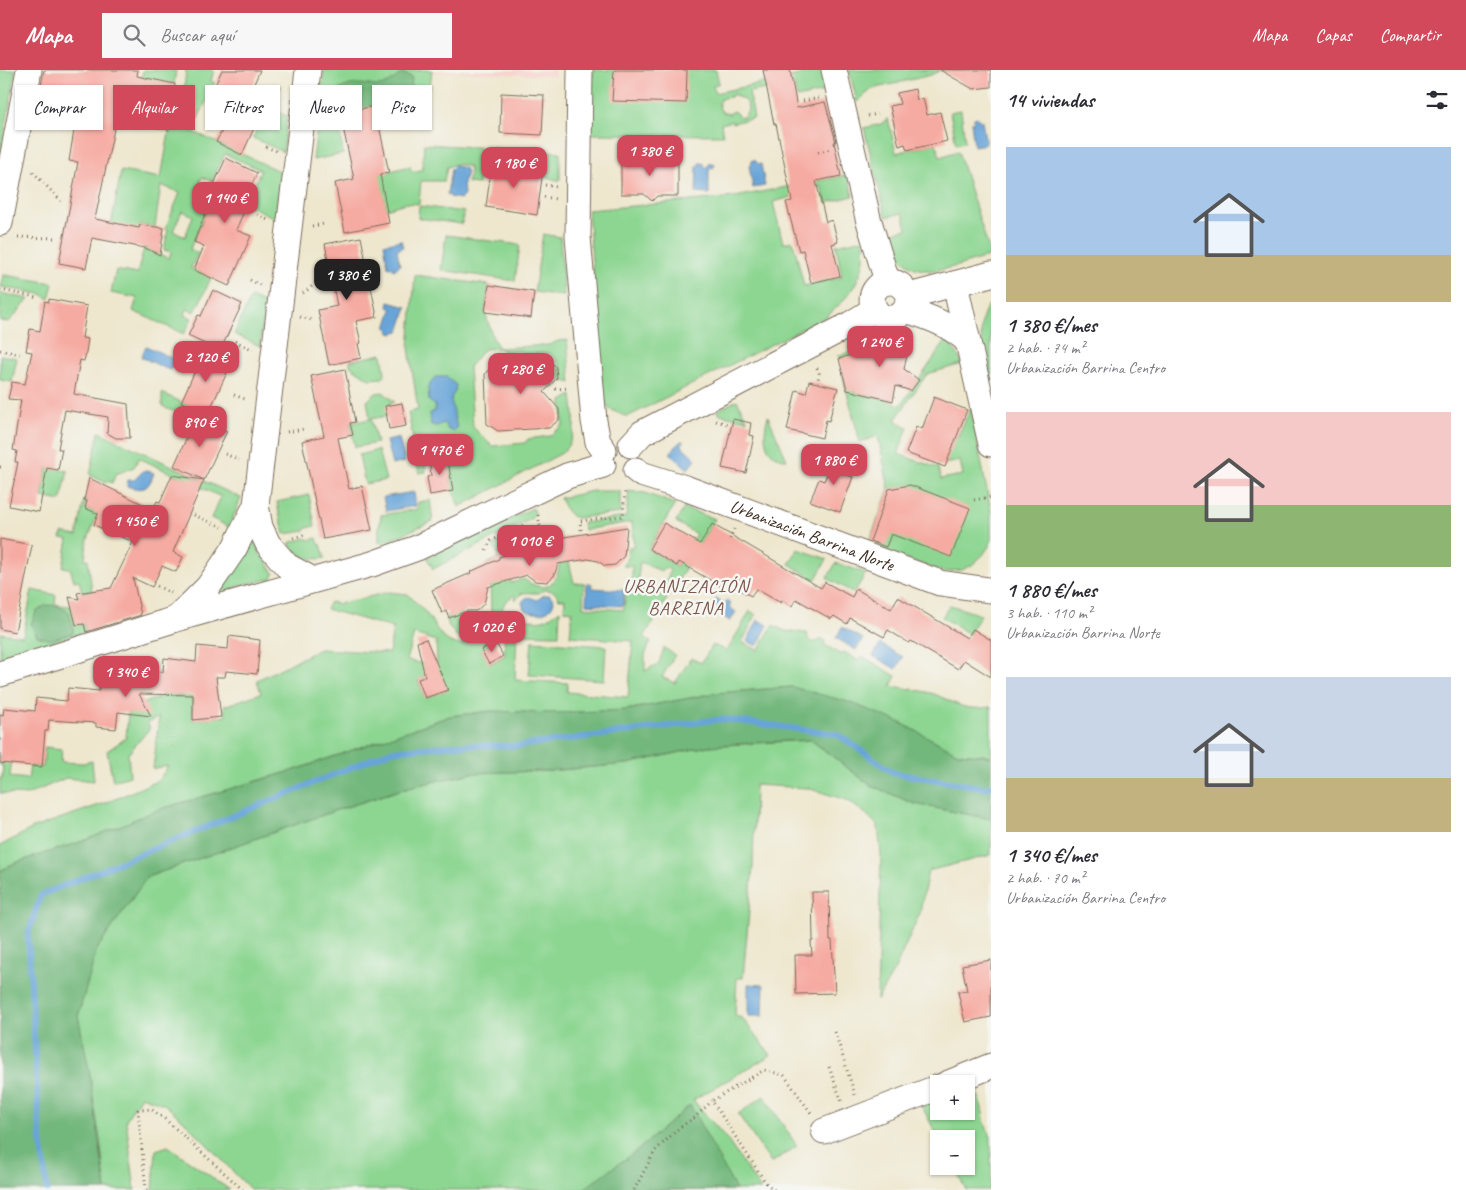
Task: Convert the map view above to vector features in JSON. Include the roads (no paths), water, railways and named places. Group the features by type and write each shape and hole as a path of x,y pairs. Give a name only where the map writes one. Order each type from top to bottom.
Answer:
{"street":[{"path":"6,230 10,168 29,70"},
{"path":"308,70 256,506 260,528 268,544 287,566 313,580"},
{"path":"0,674 176,619 372,564 417,548 603,458 613,442 624,442 634,448 639,459 631,474 615,478 606,472 603,458 598,442 594,421 578,237 580,70"},
{"path":"834,70 868,218 886,281"},
{"path":"886,281 875,290 872,304 880,316 894,318 907,303 955,284 991,274"},
{"path":"886,281 900,284 907,303 924,316 945,324 961,334 968,342"},
{"path":"955,284 991,444"},
{"path":"631,446 642,433 824,338 875,309"},
{"name":"Urbanización Barrina Norte","path":"631,474 641,474 685,488 940,583 990,589"},
{"path":"176,619 208,587 234,549 256,506"},
{"path":"968,1075 991,1066"},
{"path":"824,1131 862,1109 930,1090"}],"water":[{"path":"977,117 982,121 986,144 974,146 971,122"},
{"path":"752,160 761,164 765,186 753,188 749,166"},
{"path":"699,163 704,163 704,167 707,167 710,163 715,164 709,170 709,194 696,193 697,167"},
{"path":"454,166 465,168 467,173 463,183 464,195 461,199 450,197 447,194 451,169"},
{"path":"401,240 403,247 397,250 400,265 394,270 392,267 388,267 384,244"},
{"path":"389,302 407,307 399,332 397,331 393,334 386,328 392,309 388,307"},
{"path":"146,346 174,359 174,367 169,370 141,357"},
{"path":"435,377 447,377 456,385 451,400 457,428 453,431 448,430 443,423 437,426 431,425 430,413 435,411 435,405 429,401 428,387"},
{"path":"399,438 405,462 392,465 386,441"},
{"path":"683,441 682,446 696,459 688,469 670,453"},
{"path":"144,470 154,473 150,483 145,488 127,486 128,480 134,480"},
{"path":"414,492 416,506 386,511 383,497"},
{"path":"587,584 592,584 592,588 624,590 623,606 586,604"},
{"path":"544,595 550,595 554,600 550,609 542,613 533,613 524,609 522,602 525,598 530,597 537,600"},
{"path":"716,599 724,604 726,601 731,604 729,607 736,612 730,621 710,609"},
{"path":"758,620 768,625 757,646 747,641"},
{"path":"842,627 863,639 856,650 836,638"},
{"path":"880,644 903,657 896,669 873,656"},
{"path":"748,984 764,985 763,1016 748,1016"}],"waterway":[{"path":"47,1190 39,1120 28,934 41,895 391,751 456,745 518,746 722,719 837,734 894,773 986,788 991,786"}],"district":[{"name":"URBANIZACIÓN BARRINA","path":"686,596"}]}
